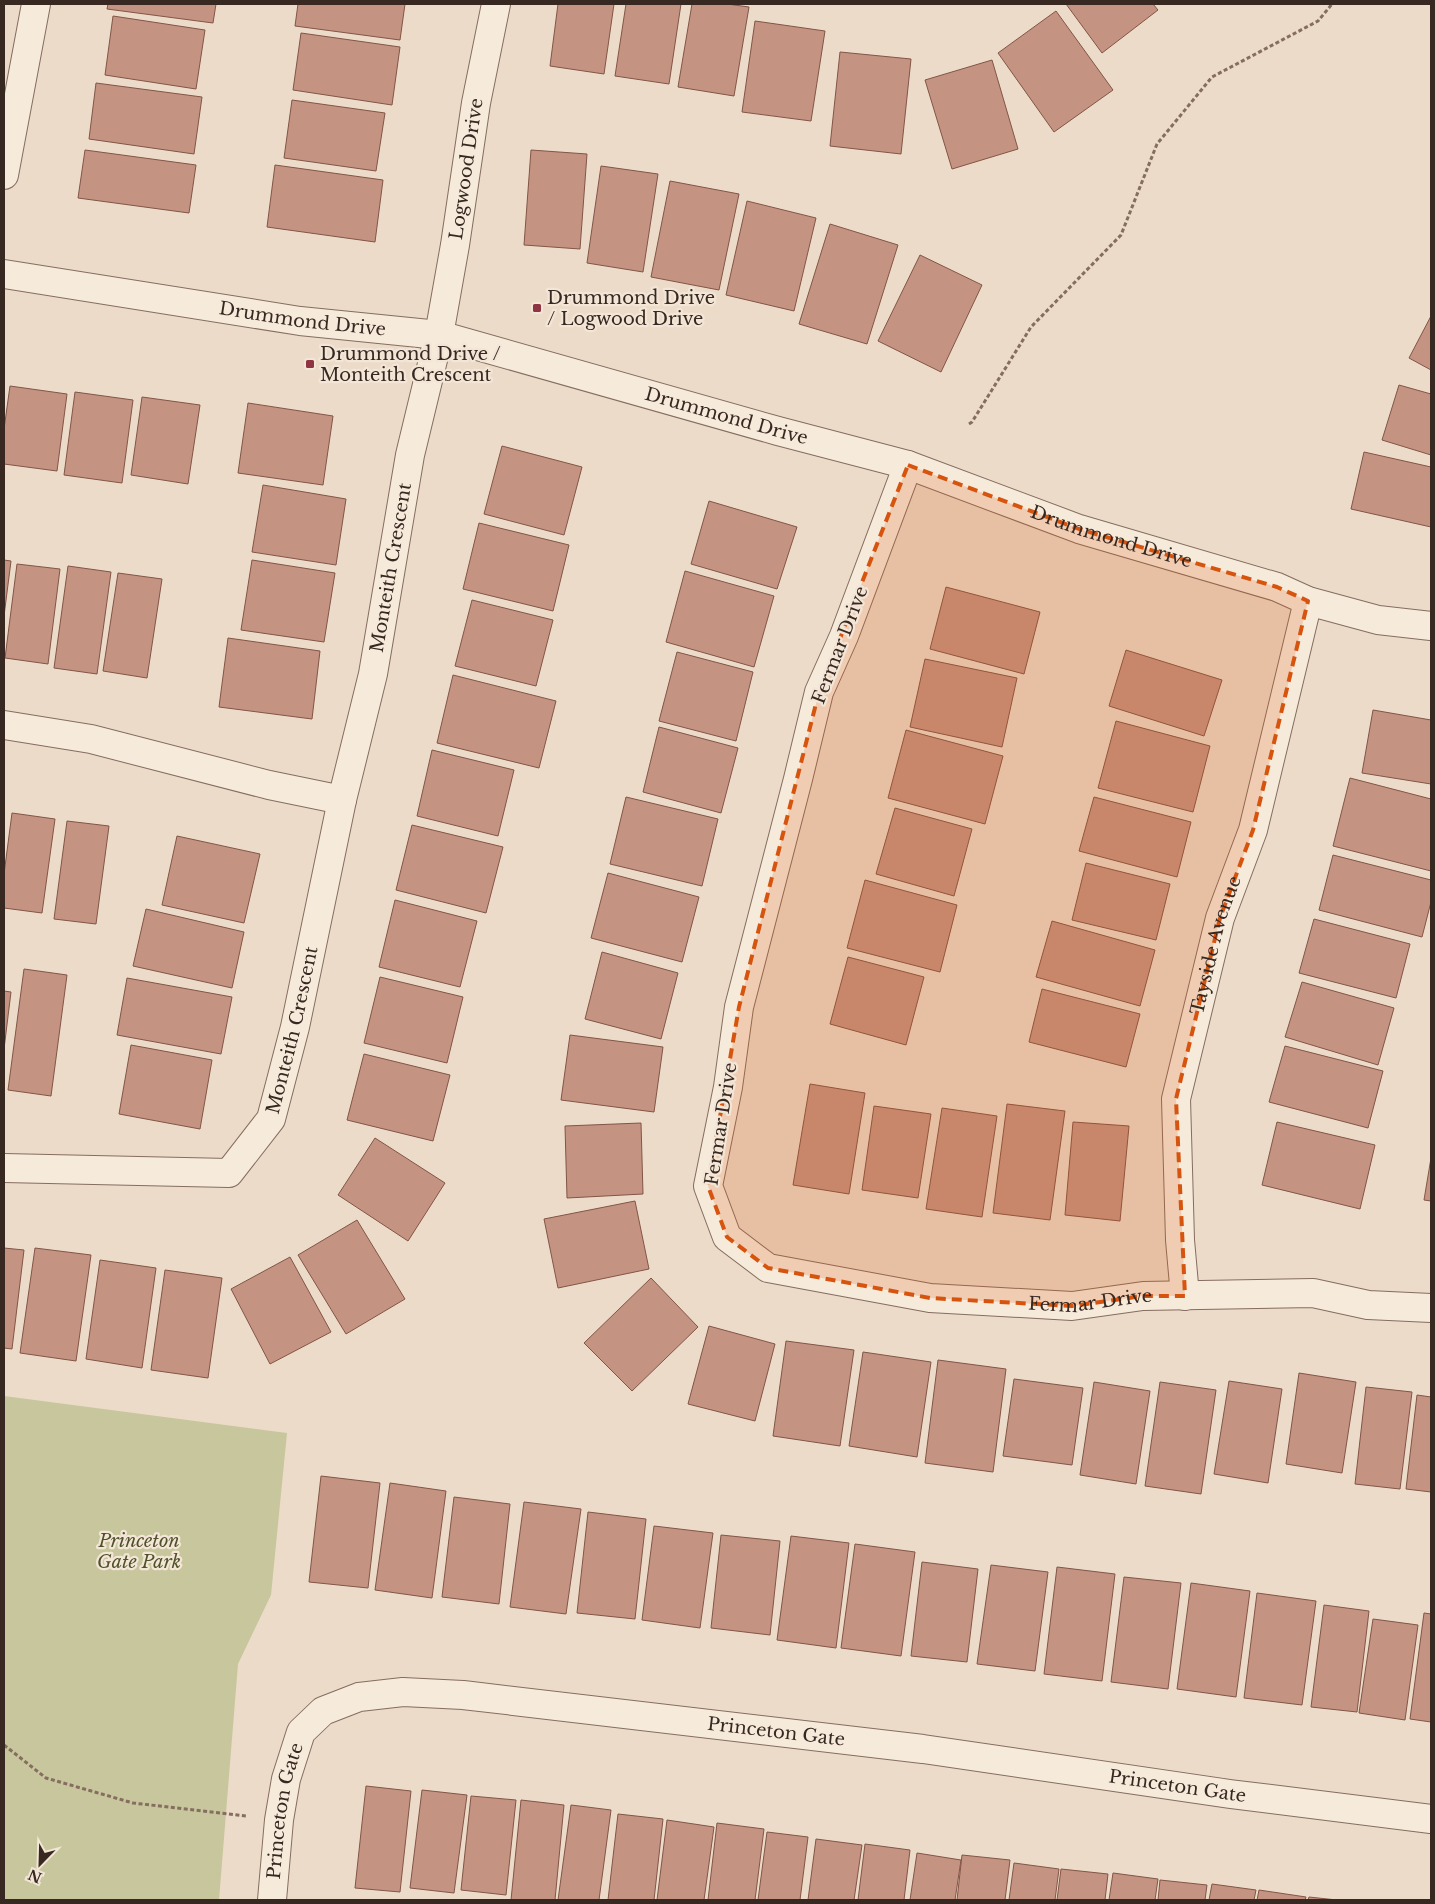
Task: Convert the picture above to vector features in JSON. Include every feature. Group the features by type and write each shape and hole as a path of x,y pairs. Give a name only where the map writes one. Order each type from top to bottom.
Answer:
{"street":[{"path":"4,175 36,4"},
{"name":"Logwood Drive","path":"439,335 455,245 476,103 496,4"},
{"name":"Drummond Drive","path":"4,274 300,321 439,335 778,431 908,465 1079,529 1277,587 1308,601 1378,620 1431,626"},
{"name":"Monteith Crescent","path":"4,1168 229,1173 272,1119 295,1026 342,800 373,674 410,454 439,335"},
{"name":"Fermar Drive","path":"908,465 844,636 819,692 739,1007 728,1087 708,1186 727,1237 768,1268 930,1298 1072,1306 1143,1296 1314,1293 1368,1306 1431,1308"},
{"name":"Tayside Avenue","path":"1185,1296 1180,1240 1176,1098 1220,918 1254,830 1308,601"},
{"path":"4,725 91,739 269,785 342,800"},
{"name":"Princeton Gate","path":"272,1900 279,1820 286,1779 301,1732 322,1711 359,1697 403,1692 463,1695 913,1747 1230,1794 1431,1819"}],"path":[{"path":"968,424 972,422 1031,327 1121,235 1157,144 1212,77 1318,21 1332,4"},
{"path":"4,1745 46,1778 133,1803 279,1820"}],"highlighted area":[{"path":"908,465 1079,529 1277,587 1308,601 1253,830 1220,918 1176,1099 1185,1296 1143,1296 1072,1306 930,1298 768,1268 727,1237 708,1186 739,1007 819,692"}],"green space":[{"name":"Princeton Gate Park","path":"4,1396 287,1433 271,1595 238,1664 219,1900 4,1900"}],"building":[{"path":"108,4 216,4 213,23 107,9"},
{"path":"298,4 405,4 400,40 295,26"},
{"path":"558,4 614,4 604,74 550,66"},
{"path":"626,4 681,4 669,84 615,76"},
{"path":"692,4 727,4 749,7 734,96 678,87"},
{"path":"1066,4 1153,4 1158,10 1102,53"},
{"path":"1056,11 1113,90 1054,132 998,53"},
{"path":"113,16 205,30 196,89 105,75"},
{"path":"755,21 825,31 811,121 742,112"},
{"path":"301,33 400,47 392,105 293,90"},
{"path":"840,52 911,59 901,154 830,146"},
{"path":"992,60 1018,149 952,169 925,80"},
{"path":"96,83 202,97 194,154 89,139"},
{"path":"292,100 385,113 376,171 284,158"},
{"path":"85,150 196,165 189,213 78,198"},
{"path":"531,150 587,154 580,249 524,245"},
{"path":"275,165 383,180 375,242 267,227"},
{"path":"601,166 658,174 643,272 587,263"},
{"path":"670,181 739,194 719,290 651,277"},
{"path":"747,201 816,218 794,311 726,295"},
{"path":"830,224 898,245 867,344 799,324"},
{"path":"920,255 982,285 941,372 878,341"},
{"path":"1431,316 1431,370 1409,358"},
{"path":"1399,385 1431,394 1431,455 1382,440"},
{"path":"10,386 67,394 57,471 4,464 4,429"},
{"path":"75,392 133,400 122,483 64,475"},
{"path":"142,397 200,405 188,484 131,475"},
{"path":"248,403 333,416 323,485 238,473"},
{"path":"502,446 582,467 564,535 484,514"},
{"path":"1364,452 1431,467 1431,527 1351,509"},
{"path":"263,485 346,499 336,565 252,552"},
{"path":"709,501 797,527 777,589 691,564"},
{"path":"479,523 569,545 553,611 463,589"},
{"path":"4,560 11,561 4,616"},
{"path":"252,560 335,573 324,642 241,630"},
{"path":"17,564 60,569 48,664 5,658"},
{"path":"68,566 111,572 97,674 54,668"},
{"path":"685,571 774,596 754,667 666,642"},
{"path":"118,573 162,579 147,678 103,671"},
{"path":"946,587 1040,612 1024,674 930,649"},
{"path":"472,600 553,620 536,686 455,666"},
{"path":"228,638 320,651 312,719 219,707"},
{"path":"1126,650 1222,680 1204,736 1109,706"},
{"path":"677,652 753,672 736,741 659,721"},
{"path":"925,659 1017,678 1002,747 910,727"},
{"path":"453,675 556,701 539,768 437,743"},
{"path":"1373,710 1431,720 1431,784 1362,773"},
{"path":"1116,721 1210,746 1193,812 1098,788"},
{"path":"659,727 738,748 721,813 643,792"},
{"path":"906,730 1003,756 985,824 888,798"},
{"path":"432,750 514,770 498,836 417,816"},
{"path":"1350,778 1431,799 1431,871 1333,846"},
{"path":"626,797 718,819 702,886 610,864"},
{"path":"1094,797 1191,822 1177,877 1079,851"},
{"path":"895,808 972,829 954,896 876,874"},
{"path":"12,813 55,819 42,913 4,908 4,874"},
{"path":"67,821 109,826 96,924 54,919"},
{"path":"412,825 503,847 486,913 396,890"},
{"path":"177,836 260,854 244,923 162,905"},
{"path":"1333,855 1431,880 1431,902 1422,937 1319,910"},
{"path":"1086,863 1170,884 1156,940 1072,920"},
{"path":"608,873 699,897 682,962 591,938"},
{"path":"865,880 957,905 940,972 847,948"},
{"path":"395,900 477,921 460,987 379,967"},
{"path":"146,909 244,932 232,988 133,966"},
{"path":"1314,919 1410,944 1396,998 1299,973"},
{"path":"1052,921 1155,950 1140,1006 1036,977"},
{"path":"602,952 678,973 661,1039 585,1019"},
{"path":"848,957 924,977 906,1045 830,1024"},
{"path":"24,969 67,975 51,1096 8,1090"},
{"path":"380,977 463,997 447,1063 364,1043"},
{"path":"127,978 232,997 221,1054 117,1035"},
{"path":"1302,982 1394,1008 1378,1065 1285,1037"},
{"path":"1042,989 1140,1014 1126,1067 1029,1042"},
{"path":"4,991 11,992 4,1049"},
{"path":"570,1035 663,1047 654,1112 561,1100"},
{"path":"131,1045 212,1060 200,1129 119,1114"},
{"path":"1285,1046 1383,1071 1368,1128 1269,1102"},
{"path":"364,1054 450,1075 433,1141 347,1120"},
{"path":"810,1084 865,1093 849,1194 793,1185"},
{"path":"1007,1104 1065,1111 1050,1220 993,1213"},
{"path":"874,1106 931,1114 918,1198 862,1190"},
{"path":"942,1108 997,1116 982,1217 926,1209"},
{"path":"1073,1122 1129,1126 1120,1221 1065,1215"},
{"path":"1277,1122 1375,1145 1360,1209 1262,1185"},
{"path":"641,1123 643,1194 567,1198 565,1126"},
{"path":"375,1138 445,1183 408,1241 338,1195"},
{"path":"1431,1158 1431,1201 1424,1200"},
{"path":"635,1201 649,1269 558,1288 544,1219"},
{"path":"357,1220 405,1299 346,1334 298,1255"},
{"path":"4,1248 24,1250 12,1349 4,1348"},
{"path":"35,1248 91,1255 76,1361 20,1353"},
{"path":"290,1257 331,1332 270,1364 231,1289"},
{"path":"100,1260 156,1268 142,1368 86,1359"},
{"path":"165,1270 222,1278 208,1378 151,1370"},
{"path":"651,1278 698,1327 632,1391 584,1343"},
{"path":"709,1326 775,1344 755,1421 688,1404"},
{"path":"786,1341 854,1350 840,1446 773,1436"},
{"path":"863,1352 931,1362 917,1457 849,1446"},
{"path":"938,1360 1006,1369 993,1472 925,1463"},
{"path":"1299,1373 1356,1382 1342,1473 1286,1464"},
{"path":"1014,1379 1083,1388 1072,1465 1003,1456"},
{"path":"1229,1381 1282,1389 1268,1483 1214,1474"},
{"path":"1094,1382 1150,1391 1136,1484 1080,1475"},
{"path":"1160,1382 1216,1390 1201,1494 1145,1486"},
{"path":"1366,1387 1412,1392 1400,1489 1355,1484"},
{"path":"1417,1395 1431,1397 1431,1492 1406,1489"},
{"path":"321,1476 380,1483 368,1588 309,1582"},
{"path":"390,1483 446,1491 432,1598 375,1590"},
{"path":"454,1497 510,1504 499,1604 442,1597"},
{"path":"524,1502 581,1509 566,1614 510,1607"},
{"path":"588,1512 646,1519 635,1619 577,1613"},
{"path":"654,1526 713,1533 700,1628 642,1620"},
{"path":"721,1535 780,1541 770,1635 711,1628"},
{"path":"791,1536 849,1543 836,1648 777,1640"},
{"path":"855,1544 915,1552 901,1656 841,1648"},
{"path":"922,1562 978,1569 967,1662 911,1656"},
{"path":"991,1565 1048,1572 1035,1671 977,1664"},
{"path":"1057,1567 1115,1574 1102,1681 1044,1674"},
{"path":"1124,1577 1181,1583 1168,1689 1111,1682"},
{"path":"1191,1583 1250,1591 1236,1697 1177,1689"},
{"path":"1257,1593 1316,1601 1302,1705 1244,1698"},
{"path":"1324,1605 1369,1611 1357,1712 1311,1707"},
{"path":"1424,1613 1431,1614 1431,1722 1410,1719"},
{"path":"1373,1619 1418,1625 1405,1720 1359,1713"},
{"path":"366,1786 411,1791 400,1892 355,1888"},
{"path":"422,1790 467,1795 454,1893 410,1888"},
{"path":"471,1796 516,1800 506,1895 461,1890"},
{"path":"521,1800 564,1805 555,1900 511,1900"},
{"path":"571,1805 611,1810 599,1900 558,1900"},
{"path":"618,1814 663,1819 654,1900 608,1900"},
{"path":"667,1820 714,1827 704,1900 657,1900"},
{"path":"717,1823 764,1829 755,1900 708,1900"},
{"path":"767,1832 808,1837 800,1900 758,1900"},
{"path":"816,1839 862,1845 854,1900 808,1900"},
{"path":"865,1844 910,1850 904,1900 858,1900"},
{"path":"917,1853 961,1860 955,1900 910,1900"},
{"path":"962,1855 1010,1860 1005,1900 957,1900"},
{"path":"1014,1863 1059,1869 1055,1900 1009,1900"},
{"path":"1061,1869 1108,1874 1105,1900 1057,1900"},
{"path":"1113,1873 1158,1879 1155,1900 1109,1900"},
{"path":"1160,1880 1207,1885 1205,1900 1158,1900"},
{"path":"1212,1884 1256,1890 1254,1900 1209,1900"},
{"path":"1259,1890 1306,1897 1305,1900 1257,1900"},
{"path":"1309,1897 1337,1900 1308,1900"}],"place":[{"name":"Drummond Drive / Logwood Drive","path":"537,308"},
{"name":"Drummond Drive / Monteith Crescent","path":"310,364"}]}
